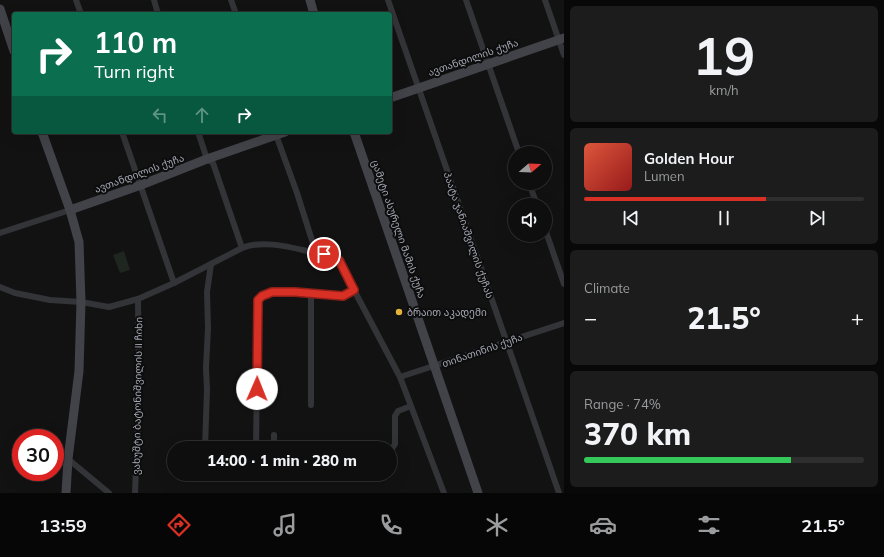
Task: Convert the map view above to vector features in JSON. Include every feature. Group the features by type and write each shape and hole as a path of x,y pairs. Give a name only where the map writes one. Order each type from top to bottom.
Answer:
{"street":[{"path":"76,0 80,12"},
{"path":"154,0 157,12"},
{"path":"231,0 235,12"},
{"path":"310,0 313,12"},
{"name":"პაატა ჯანიაშვილის ქუჩას","path":"388,0 559,493"},
{"path":"466,0 517,146"},
{"path":"545,0 561,39 564,55"},
{"path":"0,9 12,45"},
{"name":"ავთანდილის ქუჩა","path":"392,97 561,39"},
{"path":"43,134 70,210 79,242 81,302 79,370 68,459 66,493"},
{"path":"123,134 174,283"},
{"path":"199,134 207,159 212,163 242,248"},
{"name":"ავთანდილის ქუჩა","path":"0,233 141,185 276,134"},
{"path":"279,134 316,252"},
{"name":"ცამეტი ასურელი მამის ქუჩა","path":"355,134 478,493"},
{"path":"549,242 564,284"},
{"path":"0,287 15,293 50,300 81,302 109,307 138,299 174,283 252,244 283,246 332,255 339,260 400,377 444,493"},
{"path":"205,441 208,328 207,292 211,264"},
{"path":"256,441 258,300 262,296 272,292 343,296 354,290"},
{"path":"311,293 311,405"},
{"name":"ვახუშტი ბატონიშვილის II ჩიხი","path":"135,493 139,398 138,299"},
{"name":"თინათინის ქუჩა","path":"400,377 564,323"},
{"path":"395,441 395,416 398,411 410,406"},
{"path":"274,436 274,441"},
{"path":"68,459 109,493"}],"shaded area":[{"path":"124,251 130,270 120,273 113,255"}],"place":[{"name":"ბრაით აკადემი","path":"399,312"}],"route":[{"path":"257,389 258,300 262,296 272,292 295,292 343,296 354,290 339,260 332,255 324,254"}]}
